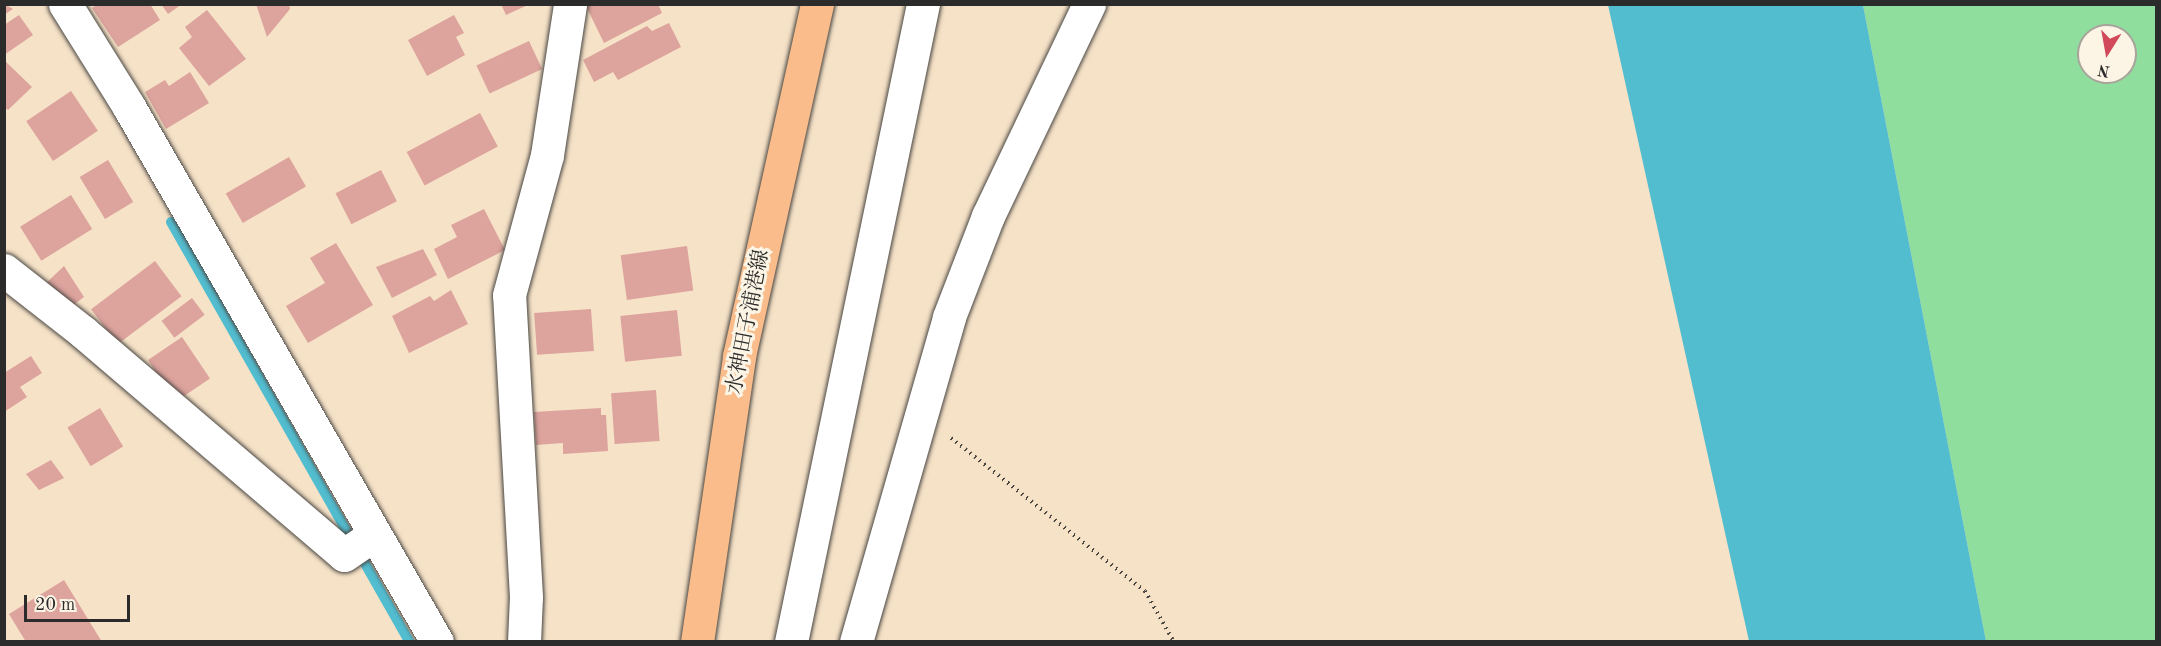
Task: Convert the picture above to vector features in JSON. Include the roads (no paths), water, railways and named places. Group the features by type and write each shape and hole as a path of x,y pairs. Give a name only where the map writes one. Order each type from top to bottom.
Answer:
{"main road":[{"name":"水神田子浦港線","path":"697,642 740,356 817,4"}],"street":[{"path":"65,4 129,108 437,642"},
{"path":"524,642 526,597 509,295 547,155 570,4"},
{"path":"791,642 923,4"},
{"path":"856,642 949,317 988,216 1089,4"},
{"path":"4,270 83,332 344,555 375,534"}],"water":[{"path":"1608,5 1863,5 1986,641 1749,641"}],"waterway":[{"path":"171,222 410,642"}]}
